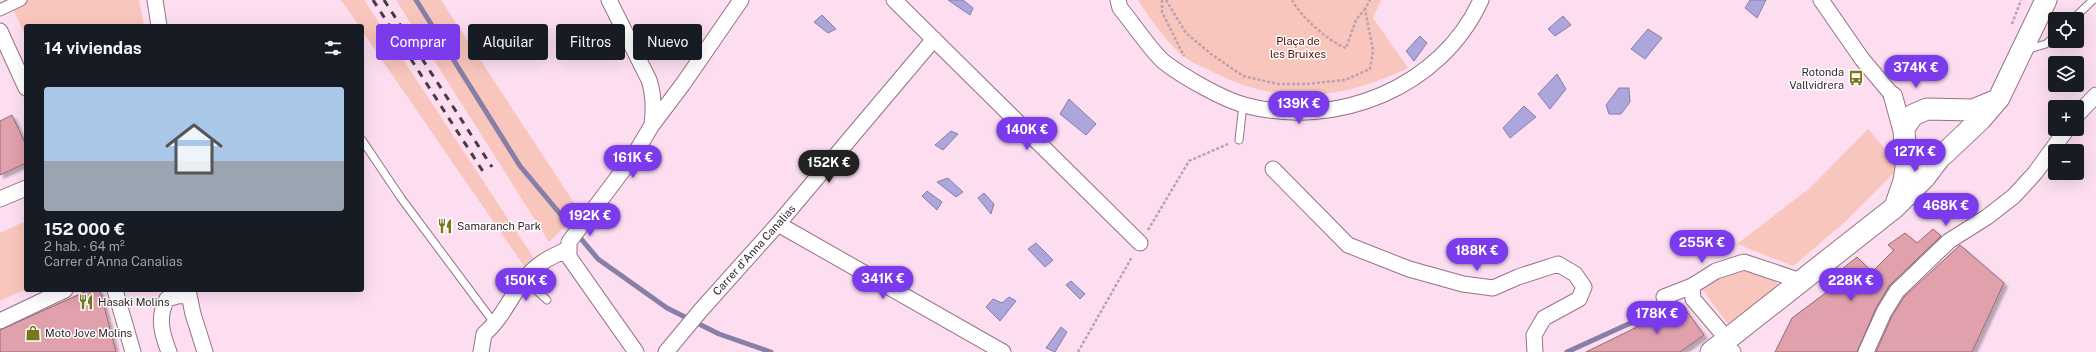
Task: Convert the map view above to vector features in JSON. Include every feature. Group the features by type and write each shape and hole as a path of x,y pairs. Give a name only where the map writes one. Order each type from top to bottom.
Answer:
{"main road":[{"path":"1723,347 1801,281 1894,208 1999,98 2046,0"},
{"path":"1894,208 1904,181 1906,168 1904,139 1907,121 1913,115 1931,110 1973,110 1989,105 1999,98"},
{"path":"1904,139 1908,149 1920,158 1935,159 1944,154 1953,138 1952,124 1947,117 1931,110"}],"street":[{"path":"0,10 21,0"},
{"path":"155,0 159,24"},
{"path":"609,0 649,80 653,92 654,109 652,125"},
{"path":"481,352 484,334 495,324 525,280 542,262 569,246 589,216 633,157 652,125 683,84 741,0"},
{"path":"1118,0 1120,8 1163,61 1215,94 1243,105 1278,111 1329,111 1374,100 1415,78 1451,48 1481,0"},
{"path":"1822,0 1862,59 1893,96 1904,139"},
{"path":"896,1 1140,243"},
{"path":"0,31 24,84"},
{"name":"Carrer d'Anna Canalias","path":"666,352 701,310 778,224 934,39"},
{"path":"2084,108 2096,95"},
{"path":"1893,96 1931,110"},
{"path":"1866,352 1884,312 1897,291 1949,241 1988,217 2014,196 2035,174 2062,136"},
{"path":"1273,170 1348,245 1409,269 1463,284 1493,288 1518,277 1558,264 1575,274 1584,287 1579,299 1544,318 1534,335 1535,352"},
{"path":"0,199 24,189"},
{"path":"778,224 1003,352"},
{"path":"569,246 569,257 636,352"},
{"path":"1664,298 1692,286 1716,271 1744,262 1801,281"},
{"path":"1692,286 1693,299 1723,347"},
{"path":"0,321 61,292"},
{"path":"116,292 133,352"},
{"path":"169,352 161,330 163,307 167,300 189,292 200,340 205,352"}],"lane":[{"path":"2080,12 2093,0"},
{"path":"2023,50 2048,42"},
{"path":"1239,140 1243,105"},
{"path":"364,143 401,198 495,324"},
{"path":"525,280 547,300"}],"path":[{"path":"1162,0 1162,12 1185,58"},
{"path":"1166,0 1186,33 1210,54 1243,76 1278,84 1306,84 1345,80 1370,69 1373,50 1365,9"},
{"path":"1292,0 1303,15 1328,38 1346,48 1356,20 1370,0"}],"green space":[{"path":"9,0 139,0 144,24 24,24 24,33"},
{"path":"341,0 364,0 380,24 376,24 376,51 364,34 364,24 358,24"},
{"path":"396,0 441,0 457,24 411,24"},
{"name":"Plaça de les Bruixes","path":"1138,0 1381,0 1373,18 1408,68 1383,79 1359,87 1335,92 1310,95 1286,94 1262,90 1238,83 1186,58 1167,39"},
{"path":"460,29 468,41 468,60 480,60 580,212 549,242 434,60 460,60"},
{"path":"382,60 403,60 533,257 524,266"},
{"path":"1868,129 1900,167 1845,222 1793,266 1737,244 1810,188"},
{"path":"24,222 24,290 0,301 0,233"},
{"path":"1743,264 1764,269 1780,286 1728,324 1702,289"}],"shaded area":[{"path":"948,0 963,0 973,8 970,15"},
{"path":"1750,0 1766,0 1757,18 1745,8"},
{"path":"822,15 836,29 828,33 814,22"},
{"path":"1563,16 1571,25 1555,36 1548,29"},
{"path":"1648,29 1662,38 1645,59 1631,49"},
{"path":"1420,36 1427,43 1414,61 1406,51"},
{"path":"1557,74 1566,89 1550,109 1538,94"},
{"path":"1619,88 1629,88 1630,102 1621,114 1609,114 1606,105"},
{"path":"1069,99 1096,124 1086,135 1060,114"},
{"path":"1524,106 1536,117 1510,138 1503,128"},
{"path":"951,131 958,134 943,150 935,145"},
{"path":"948,178 963,192 956,197 937,182"},
{"path":"927,191 942,202 937,210 922,196"},
{"path":"984,193 994,204 991,214 978,198"},
{"path":"1036,243 1053,260 1045,267 1028,249"},
{"path":"1071,281 1085,294 1080,299 1066,285"},
{"path":"1009,297 1016,301 1000,321 986,307 993,299 1002,303"},
{"path":"1061,327 1067,332 1055,352 1046,348"}],"building":[{"path":"12,115 24,141 24,164 0,175 0,121"},
{"path":"1933,229 1941,236 1889,286 1876,308 1857,352 1775,352 1792,318 1839,283 1832,277 1857,257 1872,272 1894,250 1888,245 1905,233 1917,243"},
{"path":"1960,245 2004,283 1972,352 1876,352 1892,316 1904,297"},
{"path":"85,292 101,292 116,352 0,352 0,330"},
{"path":"1682,305 1704,335 1680,352 1586,352"}],"waterway":[{"path":"416,0 520,166 598,259 667,308 719,334 771,352"},
{"path":"1567,352 1646,316"}],"railway":[{"path":"373,0 484,173"},
{"path":"384,0 492,167"}],"place":[{"name":"Rotonda Vallvidrera","path":"1856,78"},
{"name":"Samaranch Park","path":"445,226"},
{"name":"Hasaki Molins","path":"86,302"},
{"name":"Moto Jove Molins","path":"33,333"}]}
